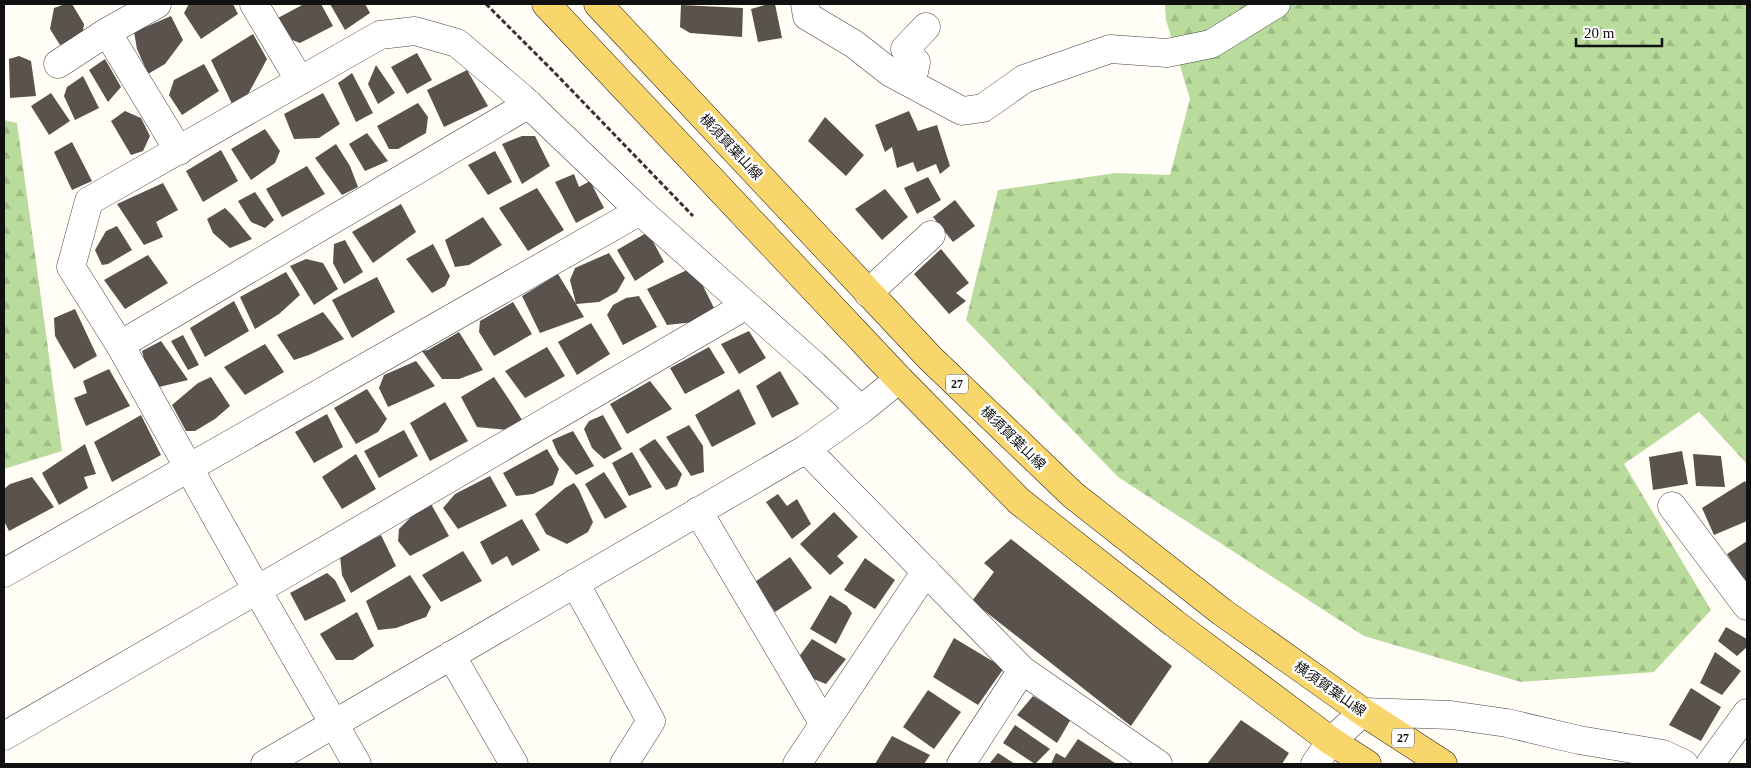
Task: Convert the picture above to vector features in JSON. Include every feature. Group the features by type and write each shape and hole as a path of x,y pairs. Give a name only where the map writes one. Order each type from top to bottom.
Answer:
{"main road":[{"path":"546,4 899,379 1020,501 1174,623 1331,741 1367,764"},
{"name":"横須賀葉山線","path":"598,4 930,358 1073,495 1222,612 1363,712 1443,764"}],"street":[{"path":"58,64 107,32 157,4"},
{"path":"254,4 300,82"},
{"path":"806,4 807,16 854,44 891,73 962,111 983,108 1024,79 1110,49 1167,53 1211,44 1276,4"},
{"path":"891,73 914,72 916,62 905,49 926,27"},
{"path":"358,764 120,345 71,267 89,201 380,35 415,31 457,43 528,104 640,211 745,306 814,365 861,410"},
{"path":"107,32 179,151"},
{"path":"120,345 528,104"},
{"path":"4,573 640,211"},
{"path":"868,293 931,235"},
{"path":"4,736 745,306"},
{"path":"265,764 806,449 861,410 899,379"},
{"path":"806,449 1022,670 1126,756 1158,764"},
{"path":"1672,506 1747,606"},
{"path":"698,512 824,724"},
{"path":"797,764 926,571"},
{"path":"575,583 651,721 624,764"},
{"path":"451,655 514,764"},
{"path":"961,764 1022,670"},
{"path":"1315,764 1331,741 1363,712 1451,715 1507,723 1580,740 1663,754 1684,764"},
{"path":"1710,764 1747,714"}],"path":[{"path":"486,4 693,217"}],"green space":[{"path":"1165,4 1747,4 1747,464 1699,412 1624,464 1711,610 1654,672 1521,682 1364,636 1118,477 966,320 998,190 1116,173 1170,175 1190,99 1166,20"},
{"path":"4,120 17,123 62,451 4,469"}],"building":[{"path":"65,4 72,4 84,24 82,37 60,45 50,29 54,8"},
{"path":"189,4 233,4 238,14 201,39 184,13"},
{"path":"304,4 321,4 333,26 300,43 282,36 276,19"},
{"path":"330,4 365,4 370,13 345,30"},
{"path":"775,4 782,38 758,42 751,9"},
{"path":"681,5 743,8 742,37 690,33 680,27"},
{"path":"171,16 183,40 165,64 148,74 137,49 134,32"},
{"path":"253,34 267,59 246,98 233,106 211,60"},
{"path":"417,53 432,80 407,94 391,67"},
{"path":"19,56 31,61 36,96 10,98 9,59"},
{"path":"105,59 121,87 108,102 89,70"},
{"path":"204,64 219,91 182,115 169,95 174,80"},
{"path":"376,65 395,93 378,104 368,84"},
{"path":"467,70 488,106 444,127 427,90"},
{"path":"352,73 373,113 356,122 338,83"},
{"path":"83,76 99,108 75,120 64,96 67,87"},
{"path":"51,93 70,121 49,135 31,106"},
{"path":"323,93 340,124 319,138 294,139 284,114"},
{"path":"418,103 428,117 426,133 398,149 389,149 377,126"},
{"path":"125,111 141,118 150,136 143,151 131,155 111,121"},
{"path":"909,111 918,131 937,125 950,166 940,174 936,164 917,172 913,162 897,168 892,147 885,152 875,125"},
{"path":"825,117 864,155 846,176 808,141"},
{"path":"265,129 280,151 275,163 251,180 231,149"},
{"path":"367,133 388,161 365,171 349,144"},
{"path":"522,136 535,136 550,166 522,184 502,144"},
{"path":"72,142 92,181 72,190 54,152"},
{"path":"336,144 350,166 358,187 342,195 315,158"},
{"path":"221,150 238,181 203,202 186,171"},
{"path":"495,151 512,182 488,195 468,165"},
{"path":"307,166 325,194 282,217 266,189"},
{"path":"574,174 579,187 590,181 604,208 576,223 555,182"},
{"path":"928,177 941,200 917,214 904,188"},
{"path":"163,183 178,210 156,222 163,237 144,245 117,204"},
{"path":"537,188 564,230 528,251 499,208"},
{"path":"885,189 908,217 882,240 855,209"},
{"path":"255,192 274,220 265,228 251,222 238,201"},
{"path":"955,200 975,226 953,242 933,217"},
{"path":"401,204 416,232 373,263 352,232"},
{"path":"225,208 252,239 230,248 213,233 207,219"},
{"path":"483,217 502,245 469,265 455,267 445,240"},
{"path":"117,226 132,250 108,264 102,265 95,250 106,231"},
{"path":"648,232 664,262 635,281 617,250"},
{"path":"345,240 363,272 344,284 333,263 334,244"},
{"path":"433,244 450,276 445,286 432,293 406,259"},
{"path":"941,249 969,283 956,293 966,301 949,314 914,274"},
{"path":"609,253 625,278 617,292 599,302 576,304 570,280 575,268"},
{"path":"148,255 168,283 125,309 104,280"},
{"path":"306,259 323,263 338,289 314,305 290,266"},
{"path":"687,270 699,278 716,312 695,322 667,325 647,289"},
{"path":"286,272 300,295 279,314 255,329 240,297"},
{"path":"558,274 584,317 540,333 522,296"},
{"path":"377,277 395,312 352,338 332,300"},
{"path":"639,296 657,327 623,345 607,315 613,305 626,298"},
{"path":"234,301 249,331 205,357 190,328"},
{"path":"513,302 532,334 494,356 479,332 480,321"},
{"path":"75,309 97,356 74,369 55,336 54,318"},
{"path":"323,312 344,339 294,360 277,335"},
{"path":"591,323 610,354 577,375 558,342"},
{"path":"749,331 766,358 739,374 721,344"},
{"path":"459,332 483,370 459,379 442,379 422,351 428,350"},
{"path":"183,335 199,365 188,370 171,341"},
{"path":"161,341 188,380 159,387 146,368 142,351"},
{"path":"265,344 284,372 245,395 224,367"},
{"path":"547,347 565,376 525,398 505,371"},
{"path":"709,347 725,373 685,394 670,368"},
{"path":"416,361 435,386 388,407 379,388 384,375"},
{"path":"109,369 130,406 86,426 74,398 87,393 83,381"},
{"path":"780,371 799,404 772,418 756,386"},
{"path":"211,377 230,406 215,419 195,431 186,431 172,405 198,383"},
{"path":"494,377 524,423 507,430 477,427 461,397"},
{"path":"650,381 672,409 627,434 610,404"},
{"path":"367,389 387,419 378,432 356,444 334,408"},
{"path":"739,389 756,424 712,447 695,415"},
{"path":"445,402 468,441 430,461 410,423"},
{"path":"327,414 343,447 314,463 295,432"},
{"path":"141,415 161,455 112,482 94,442"},
{"path":"603,415 622,449 604,459 592,448 584,429 589,421"},
{"path":"689,425 703,446 704,472 691,476 666,437"},
{"path":"404,430 418,456 379,478 364,451"},
{"path":"573,431 594,466 576,475 558,454 552,440"},
{"path":"655,439 682,474 677,486 666,490 639,449"},
{"path":"85,444 96,474 84,477 88,488 59,505 42,473"},
{"path":"547,449 559,469 553,485 533,494 516,496 503,473"},
{"path":"1682,451 1688,484 1653,490 1649,457"},
{"path":"632,452 652,487 629,496 612,463"},
{"path":"356,454 376,489 342,509 322,477"},
{"path":"1693,454 1721,456 1725,487 1696,486"},
{"path":"604,472 627,507 605,519 585,484"},
{"path":"490,476 507,506 458,529 443,508 455,494"},
{"path":"32,477 54,507 9,531 4,521 4,489 10,484"},
{"path":"1745,481 1747,485 1747,521 1714,535 1702,508"},
{"path":"574,483 593,522 588,532 567,544 546,534 535,514 565,488"},
{"path":"778,494 787,506 797,499 811,524 792,539 766,502"},
{"path":"431,504 449,536 410,556 398,541 399,529 416,512"},
{"path":"834,512 858,537 837,556 844,563 830,575 800,544"},
{"path":"522,519 540,550 512,566 507,556 492,565 480,542"},
{"path":"381,535 396,566 351,593 342,575 340,556"},
{"path":"1011,539 1172,666 1131,726 972,601 994,572 984,563"},
{"path":"1747,541 1747,585 1727,554"},
{"path":"463,551 482,581 441,602 422,575"},
{"path":"790,557 812,588 775,612 755,582"},
{"path":"865,558 895,580 875,609 844,590"},
{"path":"327,573 335,580 346,601 305,621 290,593"},
{"path":"410,575 431,607 426,617 396,628 378,630 366,601"},
{"path":"830,595 847,606 852,613 836,644 810,629"},
{"path":"357,612 374,646 353,660 336,660 320,634"},
{"path":"1726,627 1747,639 1747,647 1737,656 1718,641"},
{"path":"954,638 1004,668 978,705 933,677"},
{"path":"812,639 846,659 826,684 801,674 795,662"},
{"path":"1715,652 1741,671 1722,695 1700,683"},
{"path":"1691,688 1721,707 1701,741 1669,725"},
{"path":"928,690 961,712 934,749 903,727"},
{"path":"1033,696 1071,719 1057,743 1017,715"},
{"path":"1241,720 1289,753 1282,764 1207,764"},
{"path":"1015,725 1050,749 1035,764 1003,743"},
{"path":"892,736 930,755 924,764 875,764"},
{"path":"1078,739 1115,763 1051,764 1056,753 1065,758"},
{"path":"998,753 1015,764 989,764"}]}
